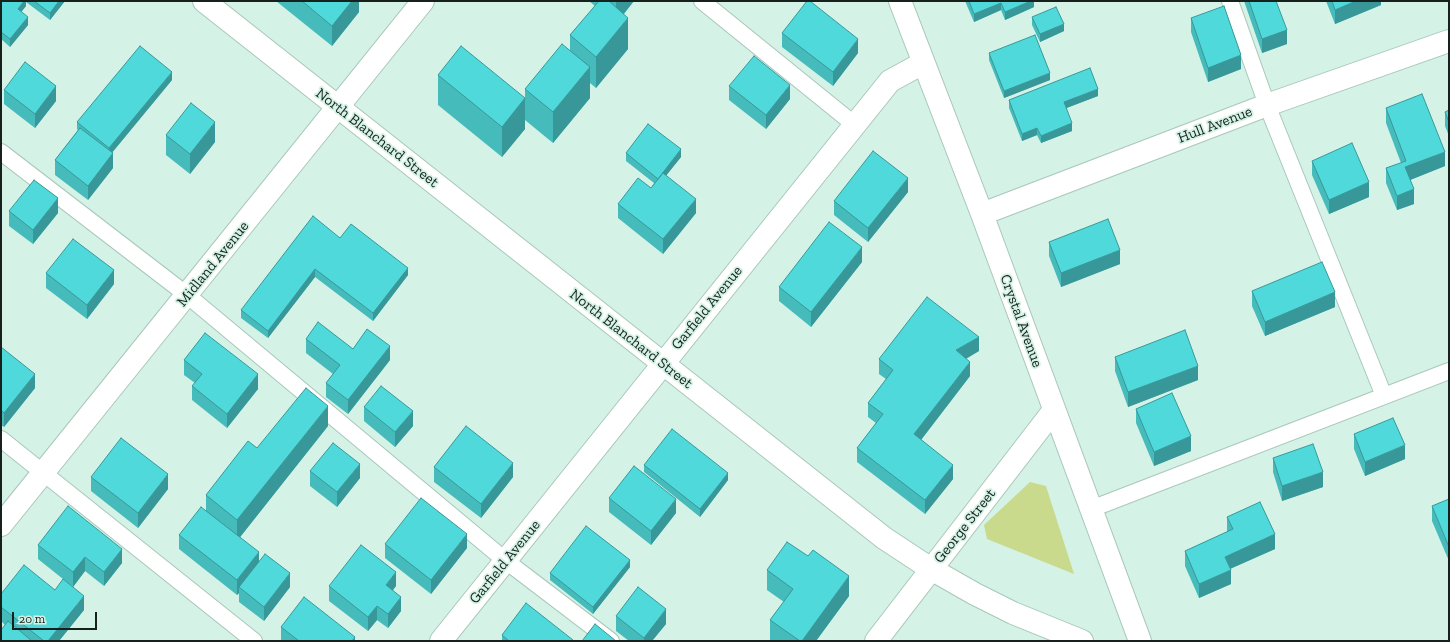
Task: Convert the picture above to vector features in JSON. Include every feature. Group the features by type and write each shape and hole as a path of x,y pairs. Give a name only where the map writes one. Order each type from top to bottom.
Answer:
{"street":[{"name":"North Blanchard Street","path":"204,1 884,538 931,569 988,601 1082,641"},
{"name":"Midland Avenue","path":"1,525 423,1"},
{"name":"Crystal Avenue","path":"900,1 982,214 1140,641"},
{"name":"Hull Avenue","path":"982,214 1267,105 1449,41"},
{"name":"Garfield Avenue","path":"441,641 890,81 923,63"},
{"name":"George Street","path":"876,641 1054,410"}],"lane":[{"path":"702,1 855,125"},
{"path":"1230,1 1267,105 1384,396"},
{"path":"1,152 187,295 506,561 611,641"},
{"path":"1091,509 1449,371"},
{"path":"1,439 254,641"}],"green space":[{"path":"1030,482 1046,486 1074,574 987,539 984,525"}],"building":[{"path":"1,1 24,1 18,9 28,17 10,39 1,32"},
{"path":"34,1 59,1 50,13"},
{"path":"302,1 352,1 332,26"},
{"path":"599,1 609,1 628,18 596,57 570,35"},
{"path":"807,1 810,1 858,39 833,72 782,33"},
{"path":"969,1 1031,1 1005,12 1001,3 974,14"},
{"path":"1249,1 1276,1 1287,30 1262,39"},
{"path":"1332,1 1356,1 1335,10"},
{"path":"1224,6 1241,55 1208,68 1191,18"},
{"path":"1056,7 1064,24 1040,34 1032,17"},
{"path":"1035,35 1050,73 1004,91 989,53"},
{"path":"562,44 590,67 553,112 525,89"},
{"path":"140,46 172,72 109,148 77,122"},
{"path":"461,46 525,98 502,127 438,75"},
{"path":"754,56 790,85 766,115 729,86"},
{"path":"25,62 56,86 35,114 4,90"},
{"path":"1090,68 1098,89 1064,102 1072,123 1041,136 1037,128 1022,134 1009,100"},
{"path":"1422,94 1445,152 1405,167 1414,189 1397,196 1386,168 1406,161 1386,108"},
{"path":"191,103 215,122 190,154 166,135"},
{"path":"1449,110 1449,122 1445,112"},
{"path":"648,124 681,149 658,179 626,153"},
{"path":"80,128 113,153 88,186 55,160"},
{"path":"1352,143 1369,182 1329,200 1312,161"},
{"path":"873,151 908,178 868,228 834,201"},
{"path":"663,173 696,199 663,239 618,204 638,178 651,188"},
{"path":"34,180 58,198 33,230 9,211"},
{"path":"313,216 340,238 351,224 408,268 373,313 315,269 268,331 241,310"},
{"path":"1108,219 1120,250 1061,273 1049,242"},
{"path":"829,222 862,247 811,312 779,287"},
{"path":"73,239 114,270 87,305 46,273"},
{"path":"1322,262 1335,292 1265,322 1252,291"},
{"path":"927,297 979,337 956,350 970,362 914,434 953,465 925,500 857,448 883,414 868,403 893,370 879,359"},
{"path":"318,322 353,349 367,329 390,346 348,400 326,383 340,365 306,339"},
{"path":"1185,330 1198,366 1128,392 1115,357"},
{"path":"205,333 258,374 227,414 192,386 202,374 184,360"},
{"path":"1,347 35,374 4,413 1,410"},
{"path":"381,386 413,411 395,432 364,407"},
{"path":"306,388 328,406 237,520 206,495 248,441 257,448"},
{"path":"1172,393 1191,436 1154,452 1136,409"},
{"path":"1393,418 1405,445 1365,462 1354,434"},
{"path":"466,426 513,463 481,504 434,467"},
{"path":"672,429 728,473 700,509 644,465"},
{"path":"121,438 168,474 138,513 91,477"},
{"path":"333,443 360,464 337,492 310,471"},
{"path":"1313,444 1323,472 1282,486 1273,458"},
{"path":"634,466 676,499 651,531 609,498"},
{"path":"421,498 467,534 431,580 385,544"},
{"path":"1449,499 1449,547 1432,506"},
{"path":"1260,502 1275,534 1225,557 1231,570 1199,584 1185,551 1233,529 1227,517"},
{"path":"68,506 122,549 104,572 85,557 73,572 38,545"},
{"path":"201,507 259,552 237,580 179,535"},
{"path":"586,526 630,560 593,607 550,573"},
{"path":"787,542 808,556 813,550 849,576 802,641 770,620 793,589 767,570"},
{"path":"361,545 396,572 386,585 401,597 388,614 377,606 368,617 329,586"},
{"path":"265,554 290,573 264,607 239,587"},
{"path":"24,565 55,590 63,579 84,596 48,641 44,641 1,607 1,594"},
{"path":"638,587 666,609 644,638 616,616"},
{"path":"304,597 355,637 352,641 299,641 281,627"},
{"path":"526,603 573,640 509,641 502,635"},
{"path":"8,621 32,641 1,641 1,630"},
{"path":"595,624 616,641 582,641"}]}
